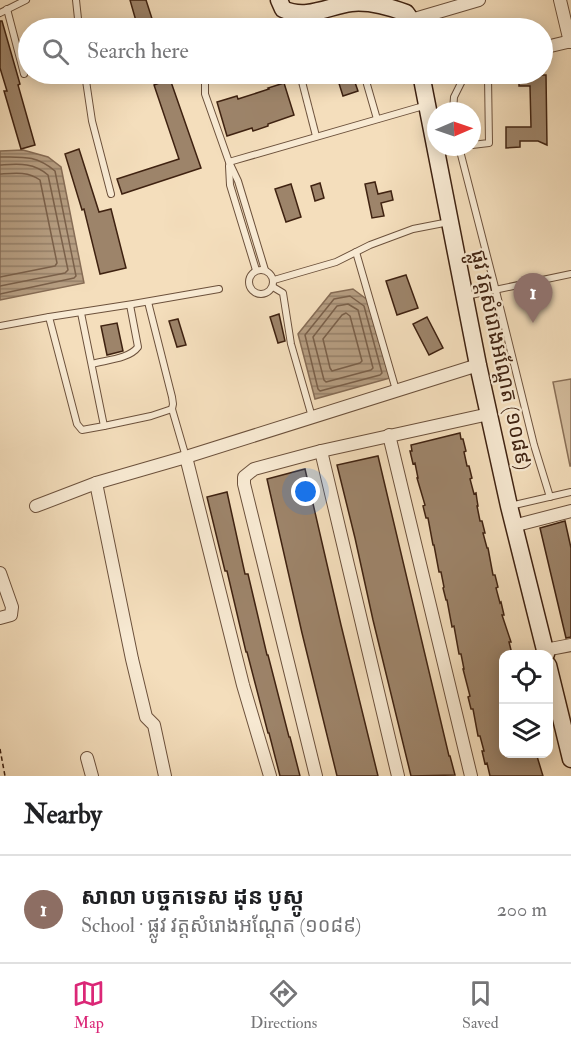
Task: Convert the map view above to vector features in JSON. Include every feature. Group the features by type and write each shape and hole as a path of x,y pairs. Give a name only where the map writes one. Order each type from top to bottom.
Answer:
{"main road":[{"path":"284,6 300,13 312,13 353,3 374,4 408,15"},
{"name":"ផ្លូវ វត្តសំរោងអណ្ដែត (១០៨៩)","path":"424,84 427,105"},
{"name":"ផ្លូវ វត្តសំរោងអណ្ដែត (១០៨៩)","path":"437,156 508,506 544,650"},
{"name":"ផ្លូវ វត្តសំរោងអណ្ដែត (១០៨៩)","path":"553,686 571,759"}],"street":[{"path":"408,15 479,0"},
{"path":"553,46 571,42 560,0"},
{"path":"36,506 96,483 478,365"},
{"path":"316,776 244,477 254,469 321,451 489,414"},
{"path":"389,435 471,776"},
{"path":"321,451 398,776"},
{"path":"186,457 240,673 270,776"},
{"path":"96,483 132,659 146,717 154,725 165,776"},
{"path":"513,526 571,511"},
{"path":"0,573 12,607 10,615 0,618"},
{"path":"553,654 571,645"},
{"path":"87,758 92,776"}],"lane":[{"path":"0,13 26,0"},
{"path":"76,0 79,18"},
{"path":"7,9 18,52"},
{"path":"86,84 92,121 111,194"},
{"path":"205,84 205,94 238,181 265,270"},
{"path":"303,84 316,136"},
{"path":"367,84 377,119"},
{"path":"454,102 460,84"},
{"path":"481,144 489,143 488,84"},
{"path":"229,162 427,105"},
{"path":"461,156 534,445 550,497"},
{"path":"229,162 230,185 256,270"},
{"path":"273,284 336,262 370,245 413,229 450,221"},
{"path":"356,252 396,391"},
{"path":"256,270 265,270 271,274 273,284 270,292 264,295 253,292 249,284 250,276 256,270"},
{"path":"465,296 571,274"},
{"path":"273,284 283,293 291,344 312,417"},
{"path":"0,326 219,289"},
{"path":"148,302 172,397 172,409 186,457"},
{"path":"92,363 124,356 138,347 130,305"},
{"path":"81,313 104,426"},
{"path":"49,317 77,424 82,430 151,416 172,409"},
{"path":"508,506 571,492"}],"path":[{"path":"0,749 5,776"}],"shaded area":[{"path":"571,379 571,466 570,466 553,382"}],"water":[{"path":"23,150 48,157 61,167 84,283 0,300 0,151"},
{"path":"353,289 369,301 390,378 315,399 298,334 331,293"}],"building":[{"path":"130,0 146,0 152,18 135,18"},
{"path":"0,21 2,21 35,145 21,149 4,91 7,91 0,68"},
{"path":"172,84 201,168 122,194 117,179 179,159 154,85"},
{"path":"284,84 294,115 253,131 252,128 227,136 217,102 237,96 238,99"},
{"path":"339,84 356,84 358,91 343,96"},
{"path":"519,84 546,84 547,145 538,141 520,141 520,147 506,148 506,127 531,127 530,86 519,86"},
{"path":"79,149 99,212 111,209 126,268 100,274 84,209 82,210 65,154"},
{"path":"375,182 378,194 391,191 393,200 381,203 384,216 372,218 365,184"},
{"path":"320,183 324,198 315,201 311,186"},
{"path":"291,184 301,217 286,222 275,189"},
{"path":"406,275 418,308 397,315 386,281"},
{"path":"279,314 285,341 278,343 270,317"},
{"path":"427,317 443,348 429,355 413,324"},
{"path":"178,319 186,345 177,347 169,321"},
{"path":"117,323 123,351 107,355 101,326"},
{"path":"460,433 463,439 467,466 469,466 472,478 470,479 474,494 476,493 480,521 482,521 493,575 495,575 498,587 496,588 504,615 502,615 511,642 509,642 511,650 499,650 499,758 538,758 543,776 490,776 487,763 485,764 482,751 484,751 468,697 470,696 461,654 459,654 454,626 452,627 415,463 413,464 411,445"},
{"path":"378,456 455,775 411,776 373,620 337,465"},
{"path":"305,469 378,776 337,776 302,633 267,479"},
{"path":"227,492 245,574 248,574 300,776 280,776 246,652 227,571 225,571 207,497"},
{"path":"565,521 571,548 571,637 566,638 540,528"}],"place":[{"name":"សាលា បច្ចកទេស ដុន បូស្កូ","path":"533,323"}]}
